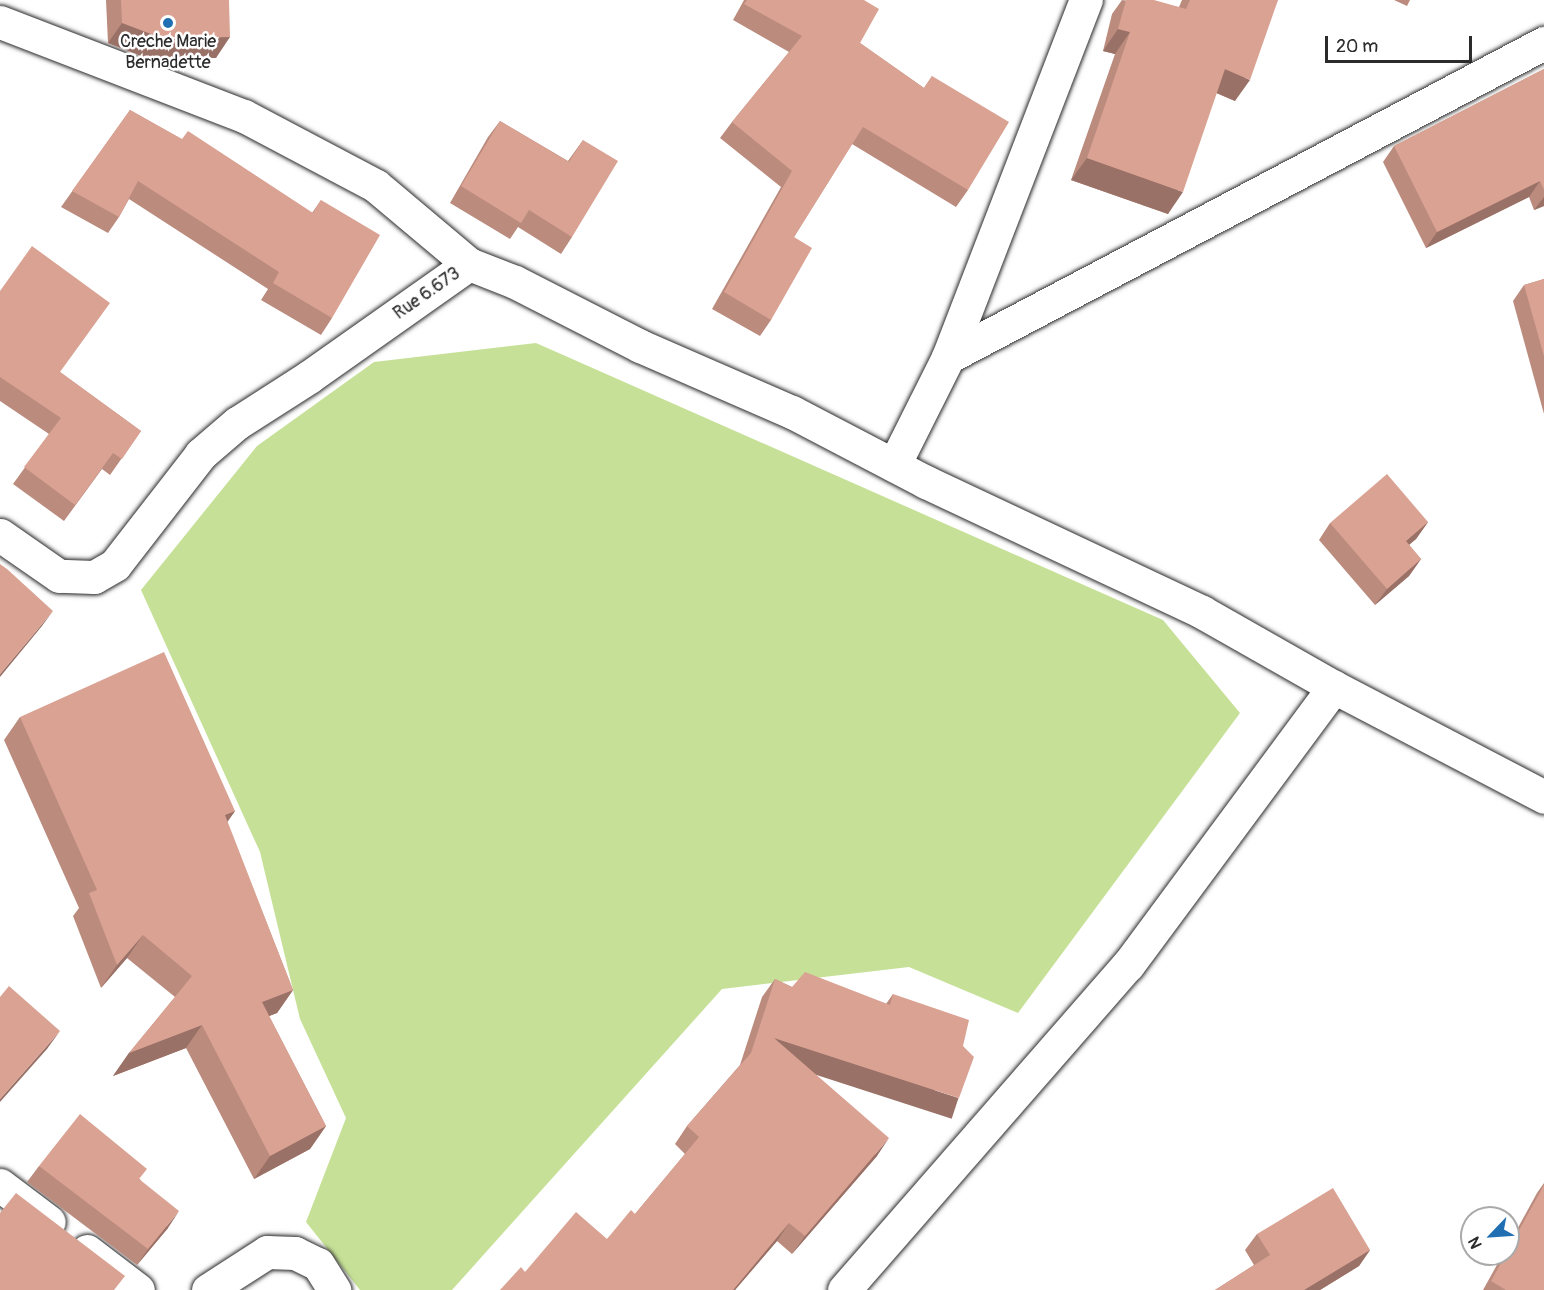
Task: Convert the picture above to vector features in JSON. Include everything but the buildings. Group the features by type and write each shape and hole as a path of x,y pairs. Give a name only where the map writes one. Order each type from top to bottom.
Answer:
{"street":[{"path":"894,465 948,357 1086,0"},
{"name":"Rue 6.673","path":"0,22 244,116 376,186 469,264 309,377 237,423 201,454 114,565 94,577 59,576 0,535"},
{"path":"948,357 1544,43"},
{"path":"469,264 515,282 599,326 792,412 894,465 1202,612 1334,687 1544,797"},
{"path":"844,1290 1128,964 1334,687"},
{"path":"0,1185 138,1290"},
{"path":"208,1290 267,1252 295,1253 318,1264 334,1290"}],"green space":[{"path":"536,343 1163,620 1240,713 1018,1013 909,967 722,989 452,1290 360,1290 306,1222 346,1118 300,1019 260,852 141,590 257,446 374,362"}],"place":[{"name":"Creche Marie Bernadette","path":"168,23"}]}
